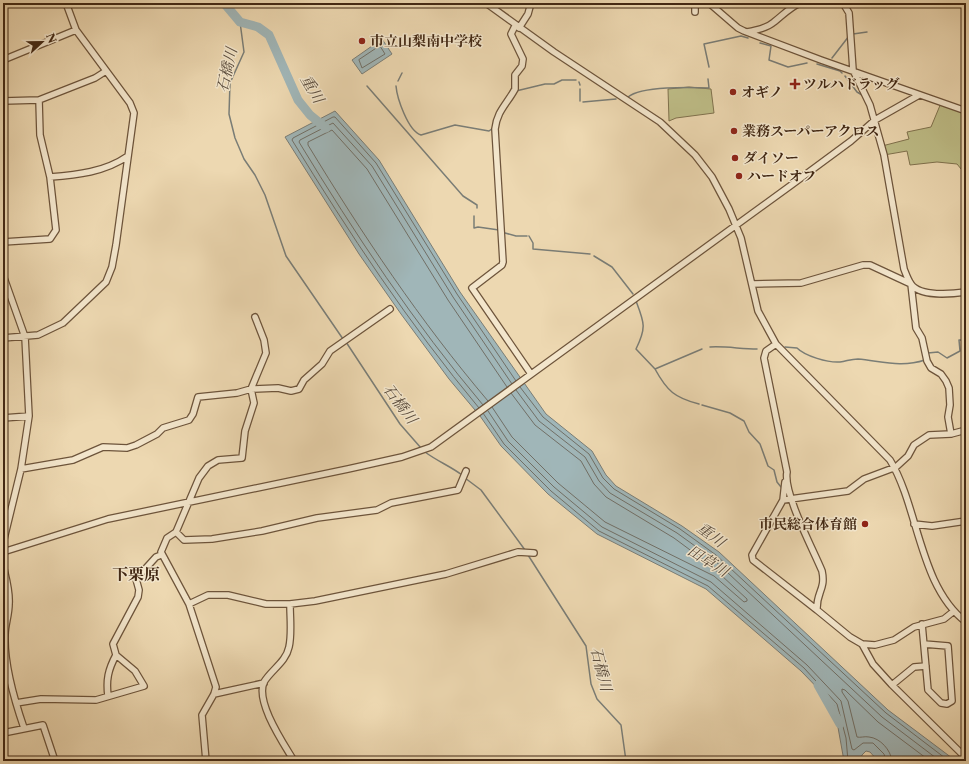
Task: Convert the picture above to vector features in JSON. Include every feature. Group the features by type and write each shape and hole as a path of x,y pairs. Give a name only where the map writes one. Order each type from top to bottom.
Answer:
{"street":[{"path":"3,338 38,335 63,323 106,282 112,267 134,113 133,108 76,30 66,3"},
{"path":"486,3 517,27 654,118 677,137 695,155 712,177 736,224 743,244 758,311 776,344 810,381 881,449 894,466 939,589 954,611 966,622"},
{"path":"531,3 528,14 511,34 523,59 522,66 515,76 515,89 506,101 496,122 495,129 503,262 502,265 472,288 531,374"},
{"path":"695,3 695,12"},
{"path":"709,3 738,28 747,32 820,60 853,70 919,95 966,110"},
{"path":"747,32 764,27 774,22 791,7 800,3"},
{"path":"843,3 849,13 853,70 870,105 884,155 904,269 911,284 916,328 922,338 927,361 931,368 941,374 946,381 948,388 950,405 948,417 951,434"},
{"path":"3,60 76,30"},
{"path":"3,101 39,100 95,78 106,71"},
{"path":"3,552 108,519 348,469 420,452 431,447 851,141 875,120 919,95"},
{"path":"3,242 50,239 56,230 50,177 40,135 39,100"},
{"path":"50,177 76,175 111,167 128,156"},
{"path":"752,284 801,283 863,265 870,265 911,284 916,288 935,294 966,292"},
{"path":"3,275 26,336 29,416 21,469 3,543"},
{"path":"21,469 74,460 103,447 127,448 136,445 157,434 163,428 189,420 194,414 198,397 238,393 251,389 299,389 304,380 322,364 330,351 390,309"},
{"path":"206,761 202,715 214,694 216,687 189,604 161,555 161,552 167,538 176,532 199,478 208,466 218,460 242,458 246,431 254,403 251,389 266,353 264,340 254,317"},
{"path":"776,344 766,351 764,358 787,472 782,500 752,555 754,560 850,637 862,644 885,643 922,624 944,619 954,611"},
{"path":"3,418 29,416"},
{"path":"782,500 848,491 864,479 902,462 914,445 929,435 951,434 966,430"},
{"path":"176,532 184,540 212,539 317,518 377,510 391,503 458,490 466,471"},
{"path":"786,480 791,498 822,571 824,581 817,601 818,610"},
{"path":"914,524 932,526 966,521"},
{"path":"189,604 208,595 228,595 252,602 290,604 406,583 446,574 518,552 534,553"},
{"path":"16,703 41,699 96,700 144,686 136,671 116,656 113,644 138,597 139,590 136,579 156,556 161,555"},
{"path":"3,565 8,588 9,604 6,642 16,703 24,728"},
{"path":"214,694 264,683 286,655 289,646 290,604"},
{"path":"922,624 928,690 941,703 947,704 952,701 948,646 924,644"},
{"path":"862,644 866,654 892,685 966,758"},
{"path":"108,696 108,669 116,656"},
{"path":"892,685 914,667 926,666"},
{"path":"264,683 265,708 294,761"},
{"path":"3,733 43,725 55,761"}],"shaded area":[{"path":"689,87 711,89 714,113 676,118 669,121 668,89"},
{"path":"941,103 966,111 966,175 957,164 937,162 910,165 907,151 884,155 882,146 909,139 907,132 931,127"}],"water":[{"path":"382,39 392,54 362,74 352,60"},
{"path":"335,111 379,160 460,292 546,414 592,451 606,475 616,486 682,526 719,552 888,710 956,761 878,761 870,752 866,751 862,755 860,761 844,761 834,705 801,671 706,589 597,534 548,494 501,446 480,416 449,379 359,254 285,137"}],"waterway":[{"name":"重川","path":"224,3 240,22 258,27 269,35 298,100 310,115 326,128"},
{"name":"石橋川","path":"240,22 244,52 230,83 229,114 235,138 244,159 255,175 265,195 286,256 343,339"},
{"path":"853,34 867,32"},
{"path":"709,67 704,44 741,36 748,38"},
{"path":"832,58 849,36"},
{"path":"760,43 771,46 769,60 788,67 807,63"},
{"path":"817,64 840,71 842,73"},
{"path":"398,81 402,73"},
{"path":"845,76 857,92 862,95"},
{"path":"628,97 634,93 655,89 709,88 708,79"},
{"path":"516,91 545,84 554,84 562,80 576,80"},
{"path":"367,86 463,196 477,205 477,208"},
{"path":"396,86 398,98 404,114 416,132 421,135 455,125 489,131 493,128"},
{"path":"580,89 580,101"},
{"path":"583,102 616,99"},
{"path":"474,216 474,228 478,227 499,230"},
{"path":"505,233 516,236 527,236"},
{"path":"529,236 533,243 533,249 590,254"},
{"path":"594,256 612,267 633,294"},
{"path":"636,301 643,325 642,335 636,349 655,369 702,349"},
{"path":"928,353 938,352 947,358 960,351 959,340 966,340"},
{"name":"石橋川","path":"346,342 400,424 421,448"},
{"path":"710,347 757,349"},
{"path":"785,347 797,348 811,356 835,362 858,359 908,364 925,360"},
{"path":"655,369 672,392 684,399 699,404"},
{"path":"702,405 730,413 744,421 749,432 760,444 768,466 774,470 777,482 781,487"},
{"name":"石橋川","path":"425,452 462,475"},
{"name":"石橋川","path":"465,478 481,490 525,550"},
{"name":"石橋川","path":"528,555 586,646 591,684 597,699 621,725 626,761"},
{"name":"田草川","path":"818,685 840,724"}],"place":[{"name":"市立山梨南中学校","path":"362,41"},
{"name":"ツルハドラッグ","path":"795,84"},
{"name":"オギノ","path":"733,92"},
{"name":"業務スーパーアクロス","path":"734,131"},
{"name":"ダイソー","path":"735,158"},
{"name":"ハードオフ","path":"739,176"},
{"name":"市民総合体育館","path":"865,524"}],"district":[{"name":"下栗原","path":"136,574"}]}
